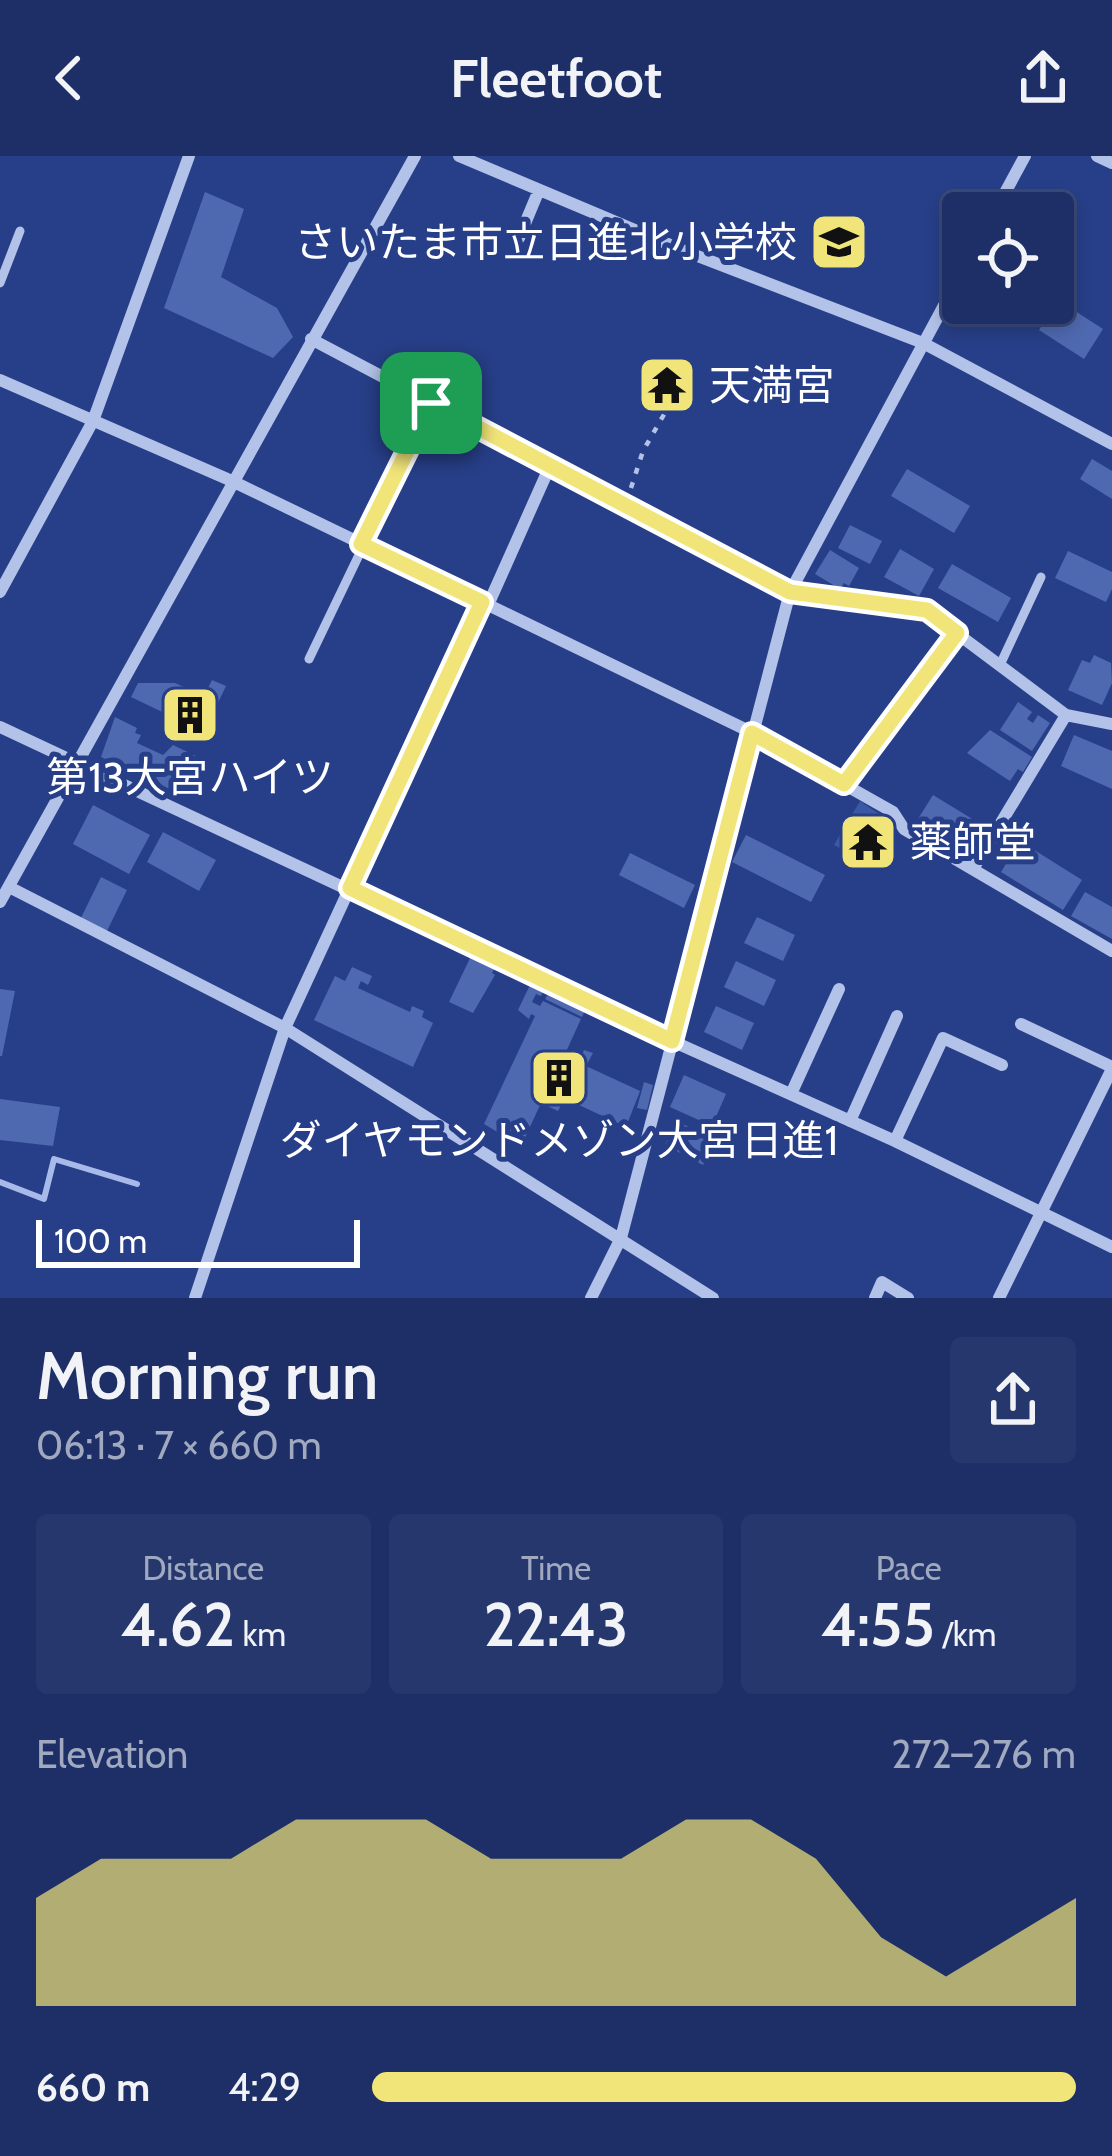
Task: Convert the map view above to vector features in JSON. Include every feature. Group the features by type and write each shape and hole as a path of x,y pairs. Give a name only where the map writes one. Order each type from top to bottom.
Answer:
{"street":[{"path":"0,592 93,421 189,156"},
{"path":"0,902 415,156"},
{"path":"459,156 923,344 1112,444"},
{"path":"1005,192 1025,156"},
{"path":"1097,156 1112,163"},
{"path":"519,238 539,190"},
{"path":"592,1298 621,1238 790,592 942,309"},
{"path":"311,339 790,592 927,610 1066,715 1112,724"},
{"path":"0,380 232,482 752,733 893,812 904,829 1112,951"},
{"path":"195,1298 285,1028 550,466"},
{"path":"973,869 1066,715"},
{"path":"0,727 895,1141 1112,1247"},
{"path":"9,887 285,1028 713,1298"},
{"path":"791,1094 839,989"},
{"path":"850,1120 897,1016"},
{"path":"999,1298 1112,1068 1021,1024"},
{"path":"895,1141 943,1038 1002,1065"},
{"path":"875,1298 882,1282 908,1298"}],"lane":[{"path":"0,283 20,231"},
{"path":"309,659 431,403"},
{"path":"1000,665 1041,578"},
{"path":"844,784 957,633"}],"path":[{"path":"626,505 643,451 666,412"}],"shaded area":[{"path":"860,801 898,827 869,864 834,845"}],"building":[{"path":"205,192 244,209 221,277 277,308 293,337 273,358 164,308"},
{"path":"1074,310 1103,329 1084,359 1039,330 1043,324 1074,324"},
{"name":"天満宮","path":"662,371 681,382 671,399 652,389"},
{"path":"1092,459 1112,471 1112,499 1080,479"},
{"path":"907,469 970,506 954,533 891,496"},
{"path":"850,525 882,541 870,564 838,548"},
{"path":"900,549 934,569 919,596 884,577"},
{"path":"830,550 859,568 849,586 844,583 840,589 815,574"},
{"path":"1068,551 1112,572 1106,602 1055,578"},
{"path":"952,564 1011,598 998,622 938,588"},
{"path":"1094,655 1111,663 1112,683 1102,705 1068,690 1082,660 1090,663"},
{"name":"第13大宮ハイツ","path":"212,680 226,686 204,732 131,697 138,683 175,683 204,696"},
{"path":"1018,702 1032,712 1027,719 1033,723 1038,715 1050,723 1032,751 1000,730"},
{"path":"115,717 137,728 135,733 141,735 137,743 163,755 173,745 196,756 174,791 101,757"},
{"path":"990,730 1032,757 1010,781 967,753"},
{"path":"1074,735 1112,751 1112,789 1061,766"},
{"path":"933,795 974,820 956,848 916,822"},
{"path":"93,805 150,835 129,874 73,844"},
{"path":"163,832 216,860 199,891 147,862"},
{"path":"746,835 825,875 811,902 732,862"},
{"path":"1020,841 1082,880 1063,910 1001,872"},
{"path":"630,853 695,885 684,908 619,875"},
{"path":"101,877 127,890 105,935 79,922"},
{"path":"1085,892 1112,907 1112,939 1071,916"},
{"path":"757,917 795,935 783,961 744,943"},
{"path":"471,956 495,967 473,1013 449,1002"},
{"path":"736,961 776,980 764,1006 724,987"},
{"path":"352,967 372,976 368,985 361,981 358,988 410,1012 412,1006 424,1011 422,1017 433,1023 413,1067 314,1020 335,976 345,981"},
{"name":"ダイヤモンドメゾン大宮日進1","path":"530,985 543,992 532,1002 540,1006 543,1001 581,1019 565,1054 579,1061 584,1050 593,1053 586,1066 640,1091 626,1127 547,1090 523,1142 515,1138 514,1142 484,1124 535,1016 529,1019 518,1010"},
{"path":"0,989 15,991 2,1056 0,1056"},
{"path":"549,993 585,1010 582,1017 545,999"},
{"path":"716,1006 754,1023 742,1050 704,1032"},
{"path":"684,1075 726,1094 712,1126 670,1107"},
{"path":"644,1082 653,1085 647,1110 637,1108"},
{"path":"548,1094 563,1101 558,1111 543,1104"},
{"path":"0,1099 60,1107 53,1146 0,1140"},
{"path":"677,1121 715,1140 703,1165 665,1145"}],"waterway":[{"path":"0,1182 44,1199 54,1159 137,1184"}],"place":[{"name":"さいたま市立日進北小学校","path":"839,242"},
{"name":"天満宮","path":"667,385"},
{"name":"第13大宮ハイツ","path":"190,715"},
{"name":"薬師堂","path":"868,842"},
{"name":"ダイヤモンドメゾン大宮日進1","path":"559,1078"}],"route":[{"path":"431,403 790,592 927,610 957,633 844,784 752,733 672,1041 350,888 482,602 361,544 431,403"}]}
